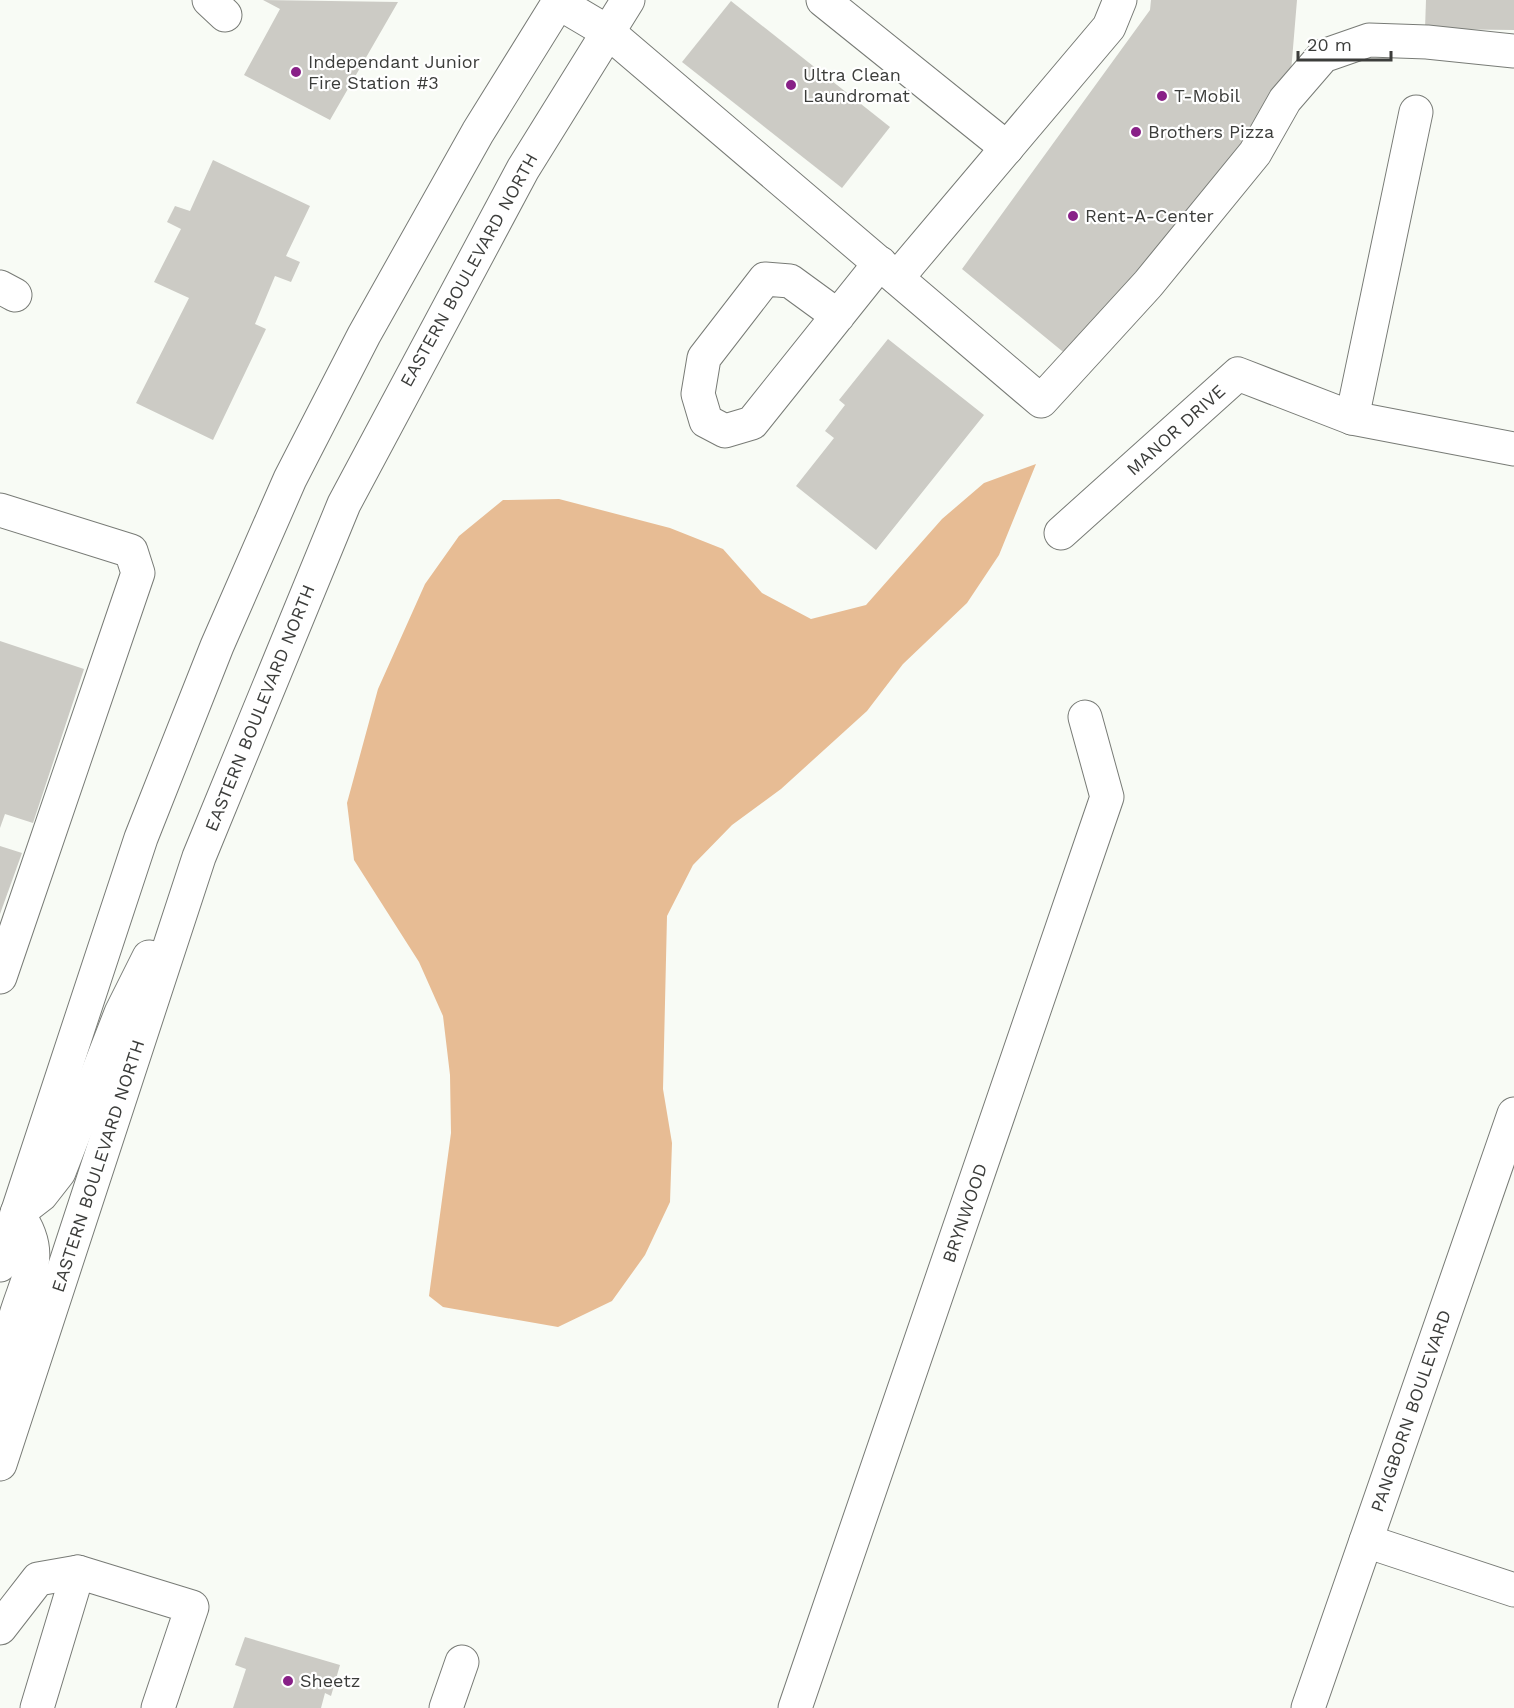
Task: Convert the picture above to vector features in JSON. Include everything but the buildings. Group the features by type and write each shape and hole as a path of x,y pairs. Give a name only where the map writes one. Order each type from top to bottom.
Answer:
{"main road":[{"name":"EASTERN BOULEVARD NORTH","path":"0,1464 199,857 344,504 523,168 628,0"},
{"path":"823,0 1007,148"},
{"path":"838,316 790,281 765,279 704,358 698,394 706,421 725,431 752,423 838,316 889,271 1007,148 1109,27 1120,0"},
{"path":"0,1266 9,1209 141,838 217,646 290,479 364,334 478,132 558,1 608,32 1041,401 1148,284 1255,153 1285,100 1323,56 1369,39 1514,51"},
{"path":"1352,418 1416,112"},
{"name":"MANOR DRIVE","path":"1061,533 1238,374 1352,418 1514,449"},
{"path":"0,510 131,551 138,573 0,976"},
{"name":"BRYNWOOD","path":"795,1708 1107,797 1085,717"},
{"path":"9,1209 41,1195 59,1172 121,1013 199,857"},
{"name":"PANGBORN BOULEVARD","path":"1308,1708 1514,1114"},
{"path":"0,1395 13,1323 33,1260 30,1231 9,1209"},
{"path":"1366,1541 1514,1590"},
{"path":"0,1628 38,1579 78,1572 192,1608 158,1708"},
{"path":"37,1708 78,1572"},
{"path":"446,1708 462,1662"}],"shaded area":[{"path":"1036,464 999,555 967,603 903,664 867,711 781,789 732,825 693,865 667,916 663,1089 672,1143 670,1202 645,1255 612,1301 558,1327 443,1307 429,1296 451,1133 450,1075 443,1016 419,962 354,860 347,803 378,689 425,584 459,536 503,500 559,499 670,528 723,549 762,593 811,619 866,605 942,519 984,483"}],"place":[{"name":"Independant Junior Fire Station #3","path":"296,72"},
{"name":"Ultra Clean Laundromat","path":"791,85"},
{"name":"T-Mobil","path":"1162,96"},
{"name":"Brothers Pizza","path":"1136,132"},
{"name":"Rent-A-Center","path":"1073,216"},
{"name":"Sheetz","path":"288,1681"}]}
